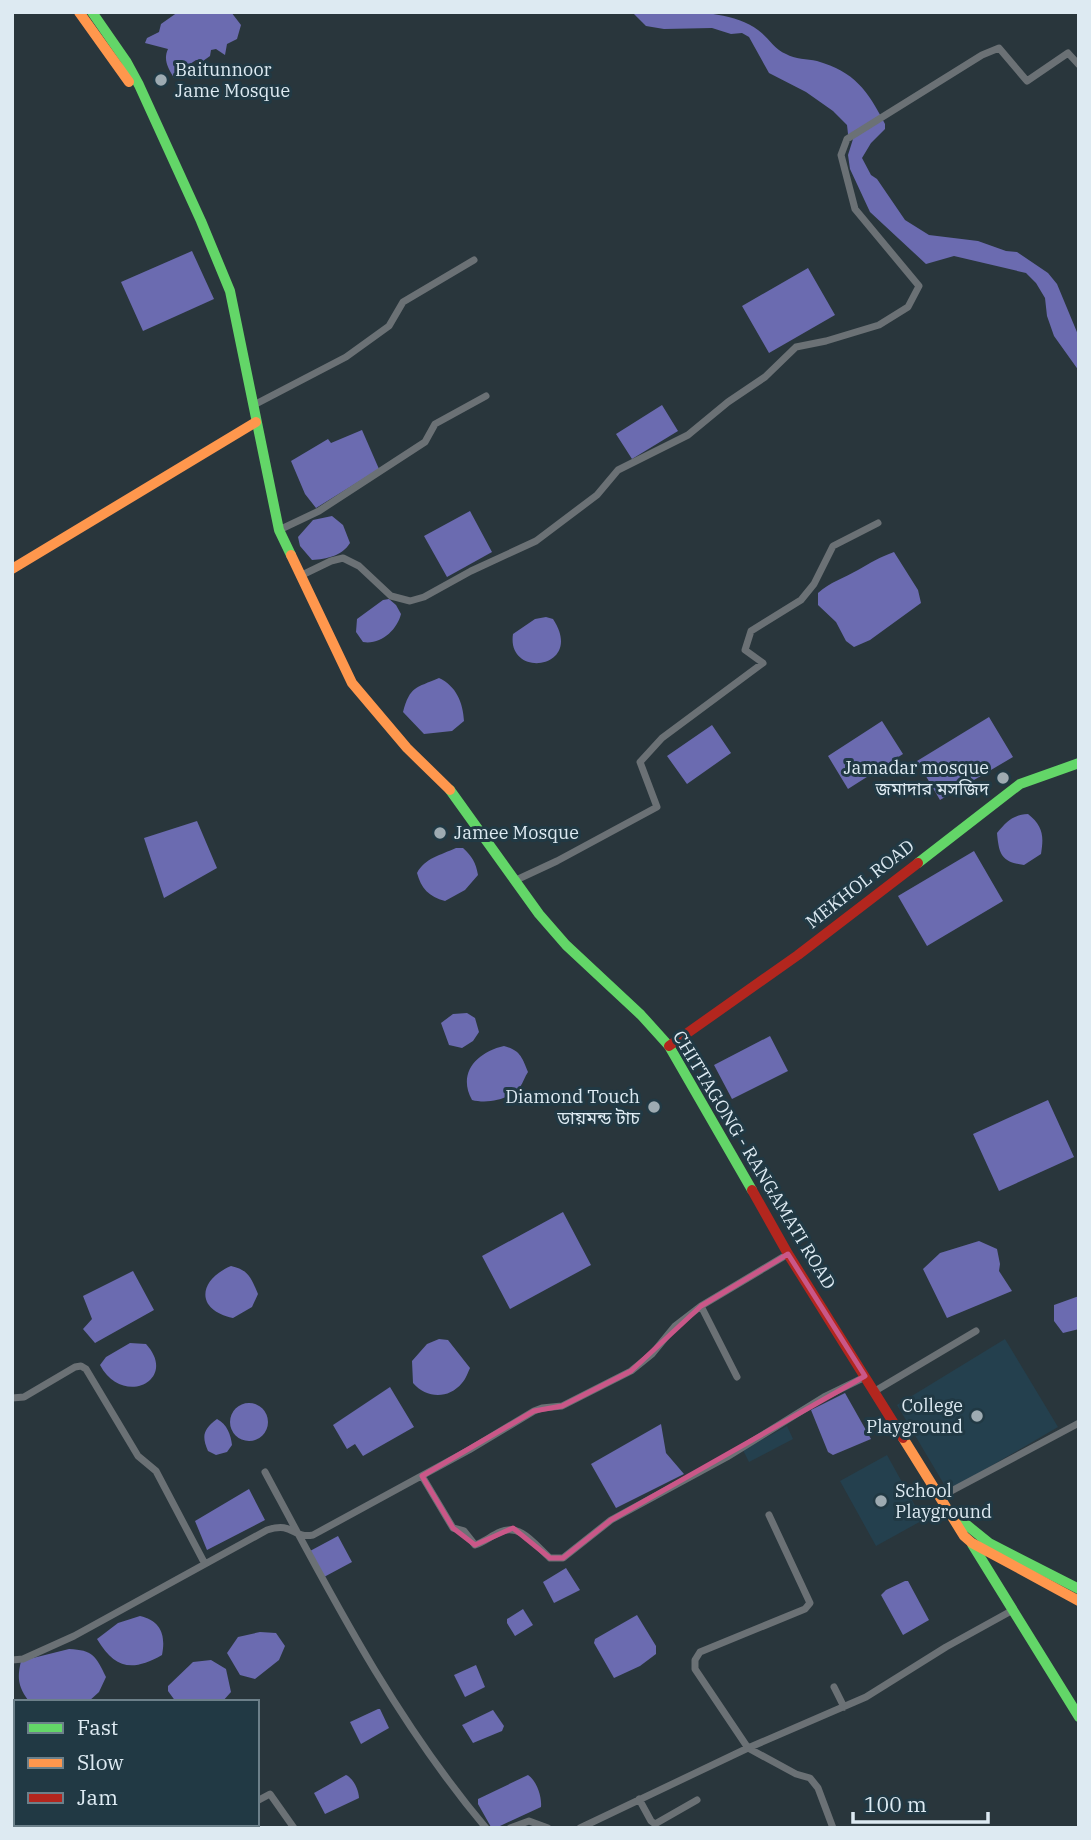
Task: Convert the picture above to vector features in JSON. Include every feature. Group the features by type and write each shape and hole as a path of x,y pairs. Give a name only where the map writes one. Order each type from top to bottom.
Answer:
{"main road":[{"path":"79,12 154,117"},
{"name":"CHITTAGONG - RANGAMATI ROAD","path":"92,12 127,61 230,291 279,530 332,648 352,683 407,748 453,793 514,881 566,944 642,1015 669,1046 788,1254 939,1498 974,1539 989,1543 1079,1601"},
{"path":"12,569 256,422"},
{"name":"MEKHOL ROAD","path":"669,1046 798,955 1020,784 1079,763"},
{"path":"974,1539 1013,1610 1079,1717"},
{"name":"CHITTAGONG - RANGAMATI ROAD","path":"1029,1569 1079,1589"}],"street":[{"path":"299,577 343,558 359,566 391,596 410,601 424,597 471,571 536,541 597,495 618,470 688,435 728,402 765,377 796,347 879,325 908,307 919,286 855,209 841,155 847,139 982,55 999,48 1027,81 1068,53 1079,65"},
{"path":"253,405 346,357 389,326 404,302 474,260"},
{"path":"279,530 318,511 425,442 435,424 486,396"},
{"path":"514,881 657,807 640,762 662,738 763,663 745,650 751,631 801,600 814,584 833,546 878,523"},
{"path":"12,1660 23,1659 74,1636 275,1528 284,1526 298,1534 313,1535 534,1411 562,1406 631,1371 652,1354 675,1326 701,1306 788,1254"},
{"path":"701,1306 737,1377"},
{"path":"875,1391 976,1331"},
{"path":"12,1398 24,1397 75,1367 86,1369 138,1456 156,1471 205,1564"},
{"path":"422,1476 453,1528 464,1531 475,1545 512,1528 525,1535 550,1558 563,1558 611,1520 727,1457 824,1397 865,1376"},
{"path":"939,1498 1079,1423"},
{"path":"265,1472 386,1691 447,1782 486,1828"},
{"path":"769,1515 810,1603 805,1609 700,1652 695,1660 695,1669 748,1748 796,1774 810,1778 818,1788 833,1828"},
{"path":"580,1828 748,1748 866,1697 946,1647 1013,1610"},
{"path":"834,1687 844,1707"},
{"path":"259,1800 270,1794 295,1828"},
{"path":"639,1799 655,1824 697,1800"},
{"path":"510,1828 529,1821 548,1828"}],"highlighted area":[{"path":"788,1254 865,1376 611,1520 563,1558 550,1558 513,1528 475,1545 453,1528 422,1476 534,1411 562,1406 631,1371 701,1306"}],"shaded area":[{"path":"178,12 231,12 241,25 237,39 227,44 225,55 216,49 211,50 210,56 203,61 196,60 190,64 188,70 179,72 180,79 174,78 168,67 168,49 145,43 147,38 159,32 161,24"},
{"path":"632,12 697,12 730,17 758,30 786,54 830,65 859,84 885,124 885,129 871,143 862,158 871,175 877,179 905,220 929,235 978,241 1017,252 1048,273 1057,284 1079,337 1079,371 1054,336 1047,316 1045,298 1026,273 954,256 926,264 870,212 850,169 848,155 853,139 848,134 847,125 833,111 806,92 769,73 749,37 742,33 731,34 712,28 664,29 646,26"},
{"path":"192,251 214,299 143,331 121,282"},
{"path":"808,268 835,315 769,353 742,306"},
{"path":"662,405 678,431 632,459 616,434"},
{"path":"362,430 379,469 316,508 305,494 291,461 328,439 331,443"},
{"path":"470,511 492,552 447,577 424,536"},
{"path":"332,516 343,525 350,543 334,556 312,560 300,546 298,537 313,520"},
{"path":"894,552 918,590 921,603 870,640 854,647 846,641 836,622 818,605 818,593 832,583"},
{"path":"389,599 401,614 396,626 382,639 363,642 356,632 357,619 383,600"},
{"path":"535,619 553,619 560,636 560,649 553,658 543,663 531,663 521,658 514,649 513,634"},
{"path":"439,678 450,685 458,695 464,721 452,731 424,734 403,712 411,692"},
{"path":"989,717 1013,757 940,800 917,761"},
{"path":"882,721 903,754 848,789 828,756"},
{"path":"712,725 731,753 687,784 667,756"},
{"path":"1028,814 1039,827 1042,837 1041,854 1024,865 1010,862 1003,856 997,833 1011,819"},
{"path":"197,821 217,868 164,898 144,838"},
{"path":"456,848 463,848 469,854 478,875 465,890 445,901 426,891 417,873 429,860"},
{"path":"974,851 1003,901 927,946 898,896"},
{"path":"467,1013 475,1018 479,1032 473,1041 462,1048 449,1045 441,1023 453,1014"},
{"path":"770,1036 788,1071 732,1099 714,1065"},
{"path":"504,1046 517,1052 524,1062 528,1072 521,1085 510,1095 498,1100 472,1100 467,1081 472,1065 486,1053"},
{"path":"1048,1100 1074,1157 999,1191 973,1134"},
{"path":"563,1212 591,1265 510,1309 482,1256"},
{"path":"979,1241 997,1249 999,1271 1012,1291 947,1318 923,1269 940,1253"},
{"path":"231,1266 249,1276 258,1294 252,1307 233,1318 212,1308 205,1294 212,1279"},
{"path":"133,1271 154,1310 95,1343 83,1329 92,1319 83,1296"},
{"path":"1079,1296 1079,1329 1063,1333 1054,1321 1054,1305"},
{"path":"439,1339 448,1340 470,1368 465,1380 456,1388 437,1395 424,1392 413,1383 412,1361 427,1344"},
{"name":"College Playground","path":"1005,1339 1058,1427 948,1491 897,1405"},
{"path":"130,1343 146,1344 154,1357 156,1369 152,1378 133,1387 122,1385 110,1378 100,1365 106,1357"},
{"path":"390,1387 414,1427 363,1456 355,1444 347,1449 333,1425"},
{"path":"845,1393 871,1439 833,1455 828,1452 811,1410"},
{"path":"249,1403 262,1409 268,1422 262,1435 249,1441 236,1435 230,1422 236,1409"},
{"path":"217,1419 228,1430 232,1445 227,1452 216,1455 208,1451 204,1436 209,1426"},
{"path":"661,1424 666,1453 684,1474 616,1508 591,1464"},
{"path":"787,1426 793,1439 749,1462 743,1450"},
{"name":"School Playground","path":"887,1455 923,1520 876,1546 840,1481"},
{"path":"249,1489 265,1520 207,1550 195,1521"},
{"path":"338,1536 352,1562 324,1577 310,1551"},
{"path":"566,1568 580,1590 554,1603 543,1582"},
{"path":"908,1581 929,1620 903,1635 881,1595"},
{"path":"523,1609 533,1625 515,1636 507,1619"},
{"path":"637,1615 656,1646 656,1654 640,1666 614,1678 594,1643 595,1639"},
{"path":"140,1616 153,1621 160,1630 163,1641 162,1655 142,1664 125,1665 111,1657 97,1639 118,1623"},
{"path":"260,1632 276,1633 285,1646 279,1660 255,1679 240,1675 227,1653 238,1637"},
{"path":"69,1649 84,1651 96,1659 106,1677 99,1692 90,1700 28,1700 19,1682 21,1661"},
{"path":"211,1660 226,1669 231,1692 224,1700 175,1700 168,1691 168,1686 193,1662"},
{"path":"476,1665 485,1687 465,1697 454,1675"},
{"path":"378,1709 389,1728 361,1744 350,1722"},
{"path":"493,1710 504,1726 502,1731 473,1743 462,1725"},
{"path":"346,1775 355,1785 359,1798 325,1814 314,1793"},
{"path":"528,1775 538,1790 541,1807 500,1826 491,1827 478,1804 478,1799"}],"traffic: fast":[{"path":"92,12 139,85 230,291 279,530 291,555"},
{"path":"918,863 1020,784 1079,763"},
{"path":"450,790 539,914 566,945 641,1015 669,1046 752,1190"},
{"path":"962,1521 989,1543 1079,1589"},
{"path":"972,1544 1079,1717"}],"traffic: slow":[{"path":"79,12 129,82"},
{"path":"12,569 256,422"},
{"path":"291,555 352,683 407,748 450,790"},
{"path":"903,1438 964,1536 972,1543 1079,1601"}],"traffic: jam":[{"path":"669,1046 798,955 918,863"},
{"path":"752,1190 788,1254 903,1438"}],"place":[{"name":"Baitunnoor Jame Mosque","path":"161,80"},
{"name":"Jamadar mosque জমাদার মসজিদ","path":"1003,778"},
{"name":"Jamee Mosque","path":"440,833"},
{"name":"Diamond Touch ডায়মন্ড টাচ","path":"654,1107"},
{"name":"College Playground","path":"977,1416"},
{"name":"School Playground","path":"881,1501"}]}
